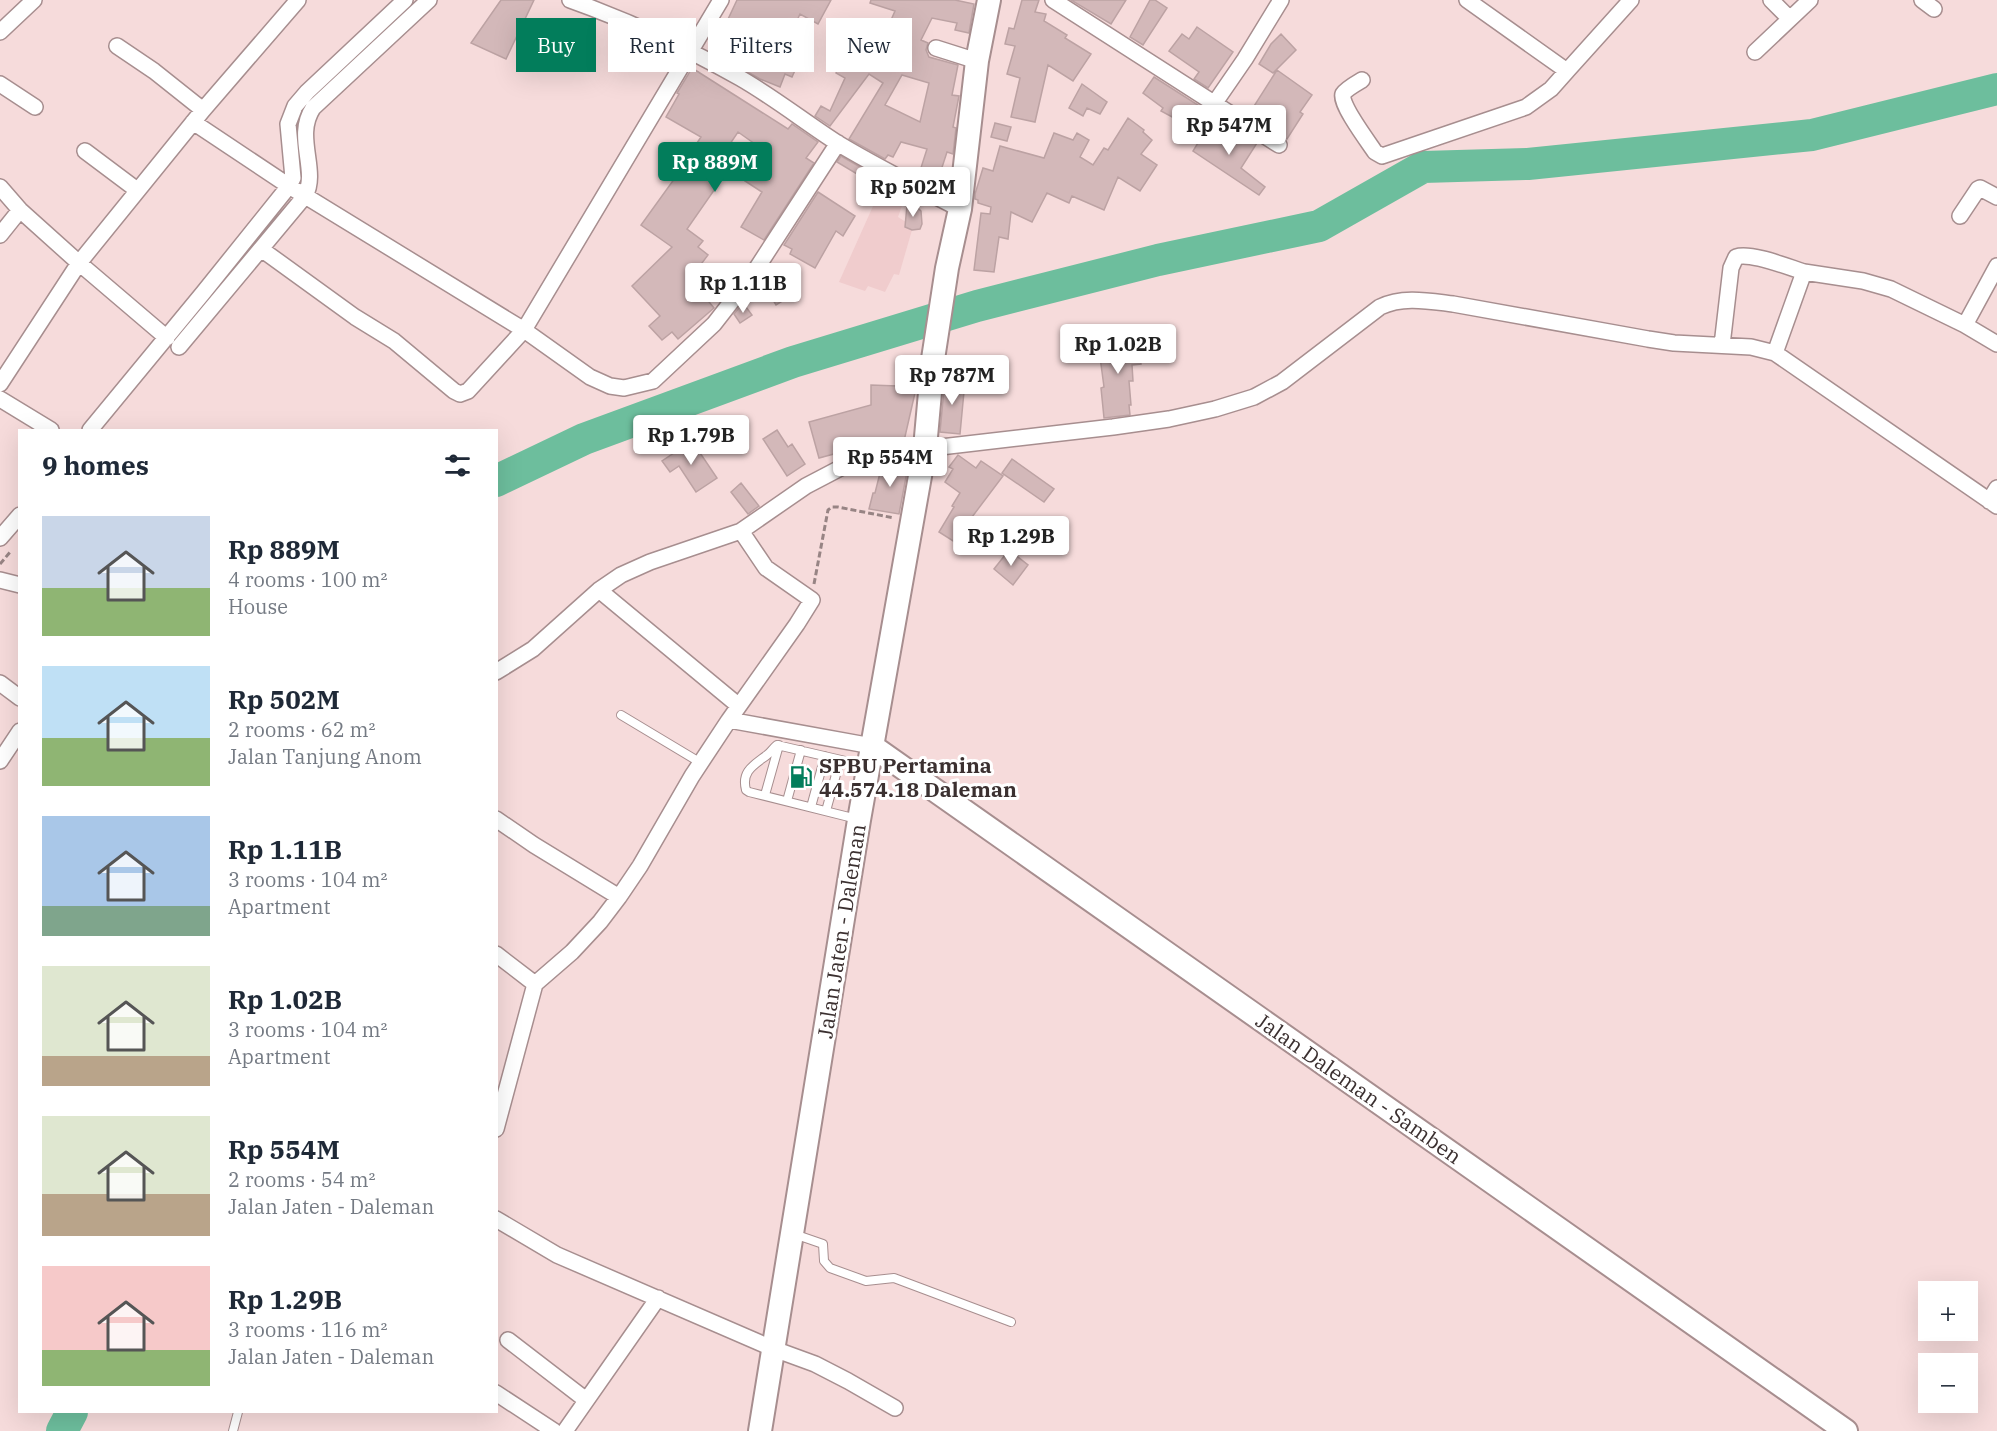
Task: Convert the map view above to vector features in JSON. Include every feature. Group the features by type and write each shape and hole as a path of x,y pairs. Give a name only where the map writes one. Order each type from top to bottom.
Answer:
{"main road":[{"name":"Jalan Jaten - Daleman","path":"760,1431 859,820 925,448 933,359 947,268 960,209 978,61 989,0"},
{"name":"Jalan Daleman - Samben","path":"870,756 1846,1431"}],"street":[{"path":"0,32 34,0"},
{"path":"0,384 79,263 198,116 298,0"},
{"path":"91,429 261,249 297,191 293,178 288,124 295,106 405,0"},
{"path":"173,343 297,191 310,184 305,125 307,116 320,100 429,0"},
{"path":"570,0 618,18"},
{"path":"696,42 721,0"},
{"path":"1053,0 1074,5 1214,104 1279,145"},
{"path":"1214,104 1281,0"},
{"path":"1467,0 1568,71"},
{"path":"1362,80 1343,93 1342,97 1345,106 1375,152 1382,156 1526,107 1551,89 1631,0"},
{"path":"1771,0 1790,19"},
{"path":"1755,52 1810,0"},
{"path":"117,46 153,71 198,116 297,191 524,330 590,377 610,386 624,388 652,381 714,324 753,274 838,142"},
{"path":"936,48 978,61"},
{"path":"696,54 761,91 891,174 960,209"},
{"path":"261,249 355,317 394,341 460,394 472,388 524,330 678,72"},
{"path":"0,84 35,107"},
{"path":"84,151 137,190"},
{"path":"0,187 20,210 173,343"},
{"path":"1960,216 1978,189 1997,197"},
{"path":"0,235 20,210"},
{"path":"1722,345 1731,268 1736,257 1742,255 1804,272 1863,281 1891,289 1965,325 1997,344"},
{"path":"1965,325 1997,266"},
{"path":"1775,353 1804,272"},
{"path":"498,671 523,657 547,639 603,593 621,575 650,562 741,531 806,486 839,468 889,453 1113,427 1169,419 1215,409 1254,397 1282,382 1380,307 1399,301 1420,300 1453,304 1674,343 1760,348 1775,353 1994,498"},
{"path":"0,399 49,429"},
{"path":"0,538 18,517"},
{"path":"498,1122 535,984 578,946 620,897 701,763 812,600 766,568 741,531"},
{"path":"0,580 18,584"},
{"path":"603,593 739,706"},
{"path":"0,683 18,696"},
{"path":"729,720 870,756"},
{"path":"0,761 18,733"},
{"path":"498,820 620,897"},
{"path":"498,956 535,984"},
{"path":"498,1220 558,1256 774,1349 815,1364 895,1408"},
{"path":"565,1431 658,1298"},
{"path":"508,1340 586,1400"},
{"path":"498,1394 554,1431"}],"lane":[{"path":"621,715 701,763"},
{"path":"859,820 746,790 745,780 752,765 779,745 840,760 870,756"},
{"path":"765,795 779,745"},
{"path":"787,801 801,750"},
{"path":"811,807 825,756"},
{"path":"826,811 840,760"},
{"path":"793,1234 823,1244 824,1261 830,1268 866,1281 894,1278 1011,1322"},
{"path":"232,1431 238,1413"}],"path":[{"path":"812,600 828,510 838,507 913,522"}],"shaded area":[{"path":"878,195 902,206 898,217 912,230 899,275 894,274 885,292 868,286 865,291 839,282"}],"building":[{"path":"501,0 534,0 525,18 516,18 516,38 506,59 471,43"},
{"path":"737,0 831,0 818,24 814,22 814,18 807,18 800,14 798,18 729,18"},
{"path":"871,0 955,0 974,4 969,33 955,30 957,23 932,18 921,40 928,43 926,50 929,57 958,65 952,95 959,96 953,127 956,128 953,154 947,152 936,186 918,177 927,149 901,142 893,157 888,155 885,159 849,139 883,83 869,74 830,126 815,116 821,106 830,111 845,78 836,72 912,72 912,18 892,18 895,11 870,3","holes":["902,75 929,83 920,122 885,105"]},
{"path":"1022,0 1039,0 1035,12 1046,14 1044,21 1067,35 1065,38 1091,54 1073,81 1048,65 1035,122 1011,117 1020,78 1007,74 1015,46 1005,44 1009,28 1014,29"},
{"path":"1071,0 1126,0 1111,24"},
{"path":"1150,0 1155,0 1167,8 1143,45 1130,37"},
{"path":"1197,27 1233,52 1208,88 1194,79 1199,72 1169,51 1182,34 1189,39"},
{"path":"1281,34 1296,50 1273,73 1259,64 1271,44"},
{"path":"1277,70 1312,95 1300,112 1303,114 1287,139 1249,114"},
{"path":"696,71 788,129 792,124 818,142 806,158 814,163 764,240 741,227 762,192 745,181 765,151 738,132 713,169 716,171 709,181 717,186 687,229 703,241 698,247 708,255 690,279 714,308 678,339 672,332 662,340 649,326 660,316 632,286 672,247 641,225 680,171 701,137 666,117 679,94 677,93 690,72"},
{"path":"748,72 794,72 792,77 785,74 780,87"},
{"path":"1154,77 1212,114 1204,127 1178,111 1174,118 1161,111 1163,108 1143,93"},
{"path":"1082,84 1107,102 1100,114 1087,108 1083,116 1069,108"},
{"path":"1128,118 1144,130 1143,132 1152,140 1141,154 1157,165 1140,191 1118,177 1104,210 1072,196 1069,203 1047,193 1032,222 1011,212 1008,239 999,237 994,272 974,270 981,213 990,214 991,207 978,203 975,194 983,168 993,171 1000,146 1044,158 1054,133 1073,140 1077,133 1089,140 1080,157 1093,165 1104,148 1108,150"},
{"path":"995,123 1011,127 1007,141 991,137"},
{"path":"1207,128 1227,140 1235,128 1257,143 1241,168 1265,187 1259,195 1193,151"},
{"path":"841,156 876,176 872,183 837,162"},
{"path":"818,192 855,216 843,236 836,231 815,268 790,254 792,249 784,245"},
{"path":"907,205 916,206 921,211 920,229 912,230 905,227"},
{"path":"777,269 792,295 776,305 761,280"},
{"path":"743,303 752,315 740,323 734,314"},
{"path":"1137,338 1141,364 1132,365 1133,381 1129,381 1130,415 1104,418 1101,388 1104,387 1098,342"},
{"path":"945,379 965,381 960,434 940,432"},
{"path":"900,381 917,384 904,441 888,443 889,439 819,458 809,422 871,405 871,385 898,386"},
{"path":"777,430 788,447 792,444 805,464 787,476 763,439"},
{"path":"692,441 717,478 696,492 679,466 670,472 662,461"},
{"path":"958,455 976,468 981,461 1003,476 969,521 984,531 972,553 939,532 960,493 945,482 953,469 949,467"},
{"path":"1012,459 1054,489 1044,502 1002,473"},
{"path":"909,461 899,514 869,509 882,465"},
{"path":"741,483 759,506 748,514 731,492"},
{"path":"1009,550 1028,565 1013,585 994,569"}],"waterway":[{"path":"498,480 584,439 793,362 977,306 1158,260 1319,226 1423,167 1528,164 1812,135 1997,89"},
{"path":"62,1431 71,1413"}],"place":[{"name":"SPBU Pertamina 44.574.18 Daleman","path":"801,777"}]}
